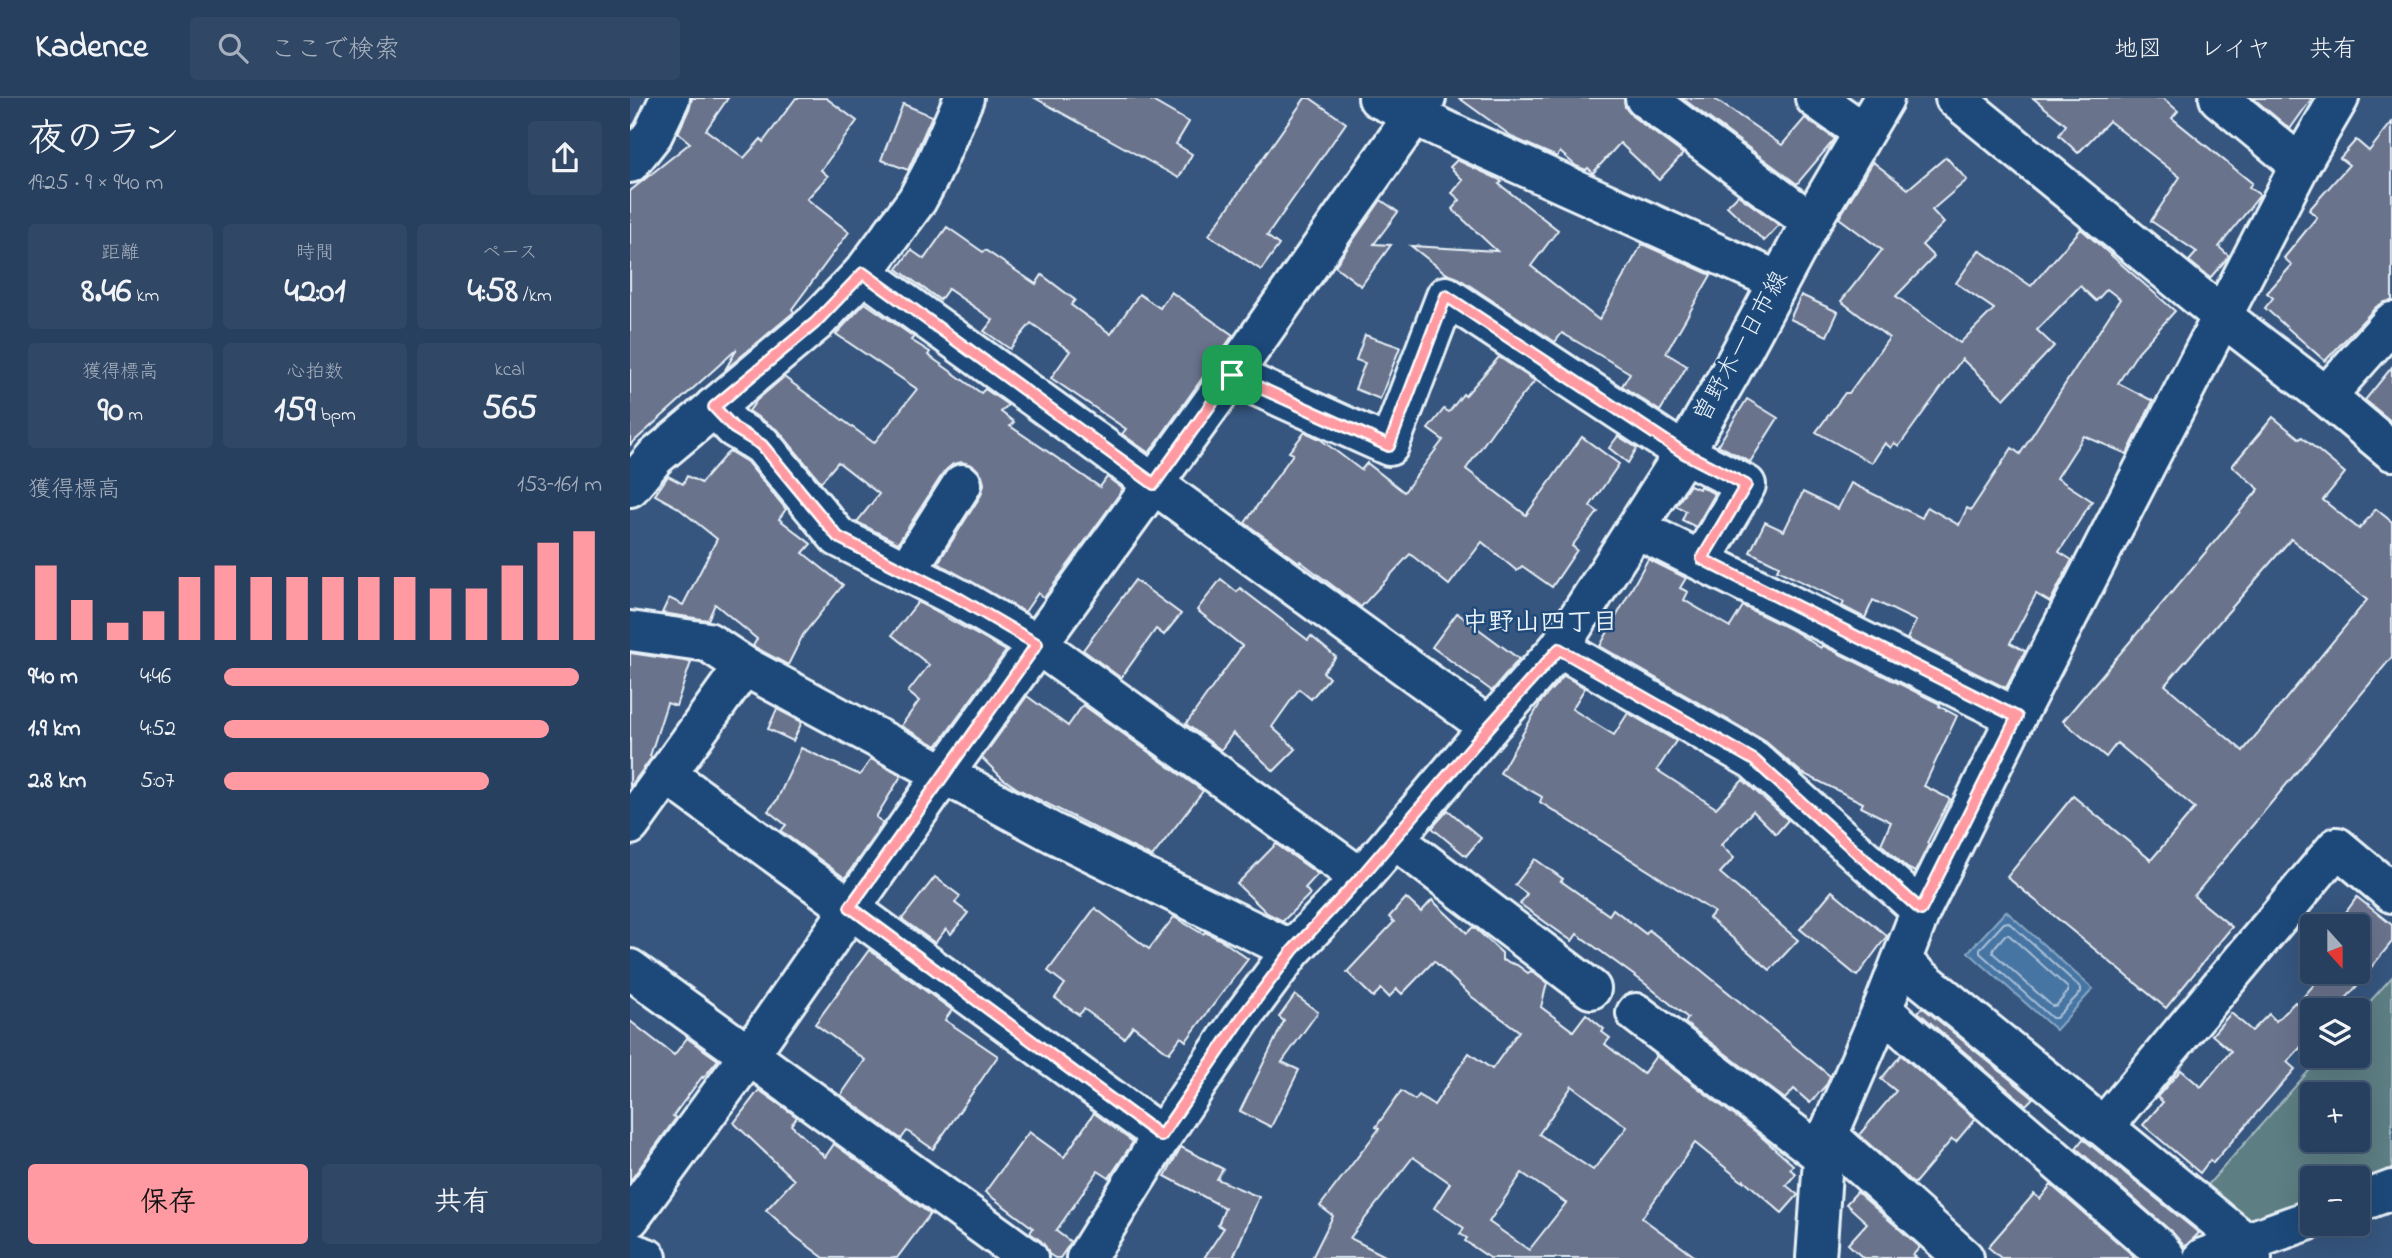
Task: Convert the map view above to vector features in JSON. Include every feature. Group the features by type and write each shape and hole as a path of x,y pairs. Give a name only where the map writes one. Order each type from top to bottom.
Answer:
{"street":[{"path":"630,163 653,134 670,98"},
{"path":"630,487 654,457 815,323 863,273 916,201 931,174 964,98"},
{"path":"1378,98 1420,107 1778,281"},
{"path":"1645,98 1811,222"},
{"path":"1815,98 1863,132"},
{"name":"曽野木一日市線","path":"1086,1258 1161,1136 1241,1019 1293,950 1361,877 1559,649 1684,453 1811,222 1884,98"},
{"path":"1955,98 2392,451"},
{"path":"2219,98 2300,165"},
{"path":"1816,1258 1825,1145 1921,910 2222,316 2300,165 2339,98"},
{"path":"634,1206 750,1055 850,907 1232,375 1420,107"},
{"path":"863,273 1489,727"},
{"path":"1232,375 1389,446 1446,296 1684,453 1746,485 1702,559"},
{"path":"2326,396 2392,322"},
{"path":"714,407 734,428 762,445 838,537 960,599 1037,644 1361,877"},
{"path":"906,572 962,484"},
{"path":"1637,529 2017,717"},
{"path":"630,631 708,642 744,666 1053,833 1293,950"},
{"path":"1559,649 1754,760 1921,910"},
{"path":"630,825 744,666"},
{"path":"666,774 1161,1136"},
{"path":"1394,838 1591,989"},
{"path":"2104,1126 2337,847 2392,893"},
{"path":"1901,962 2104,1126 2249,1250"},
{"path":"630,969 1028,1258"},
{"path":"1882,1010 2159,1249 2166,1258"},
{"path":"1636,1013 1825,1145 1964,1258"},
{"path":"2370,1199 2392,1191"},
{"path":"2203,1258 2249,1250 2300,1225"},
{"path":"630,1251 647,1258"}],"green space":[{"path":"2392,977 2392,1177 2370,1185 2370,1166 2300,1166 2300,1210 2247,1223 2206,1187 2311,1068 2370,1068 2370,1002"}],"water":[{"path":"2006,911 2093,989 2056,1030 1968,952"}],"building":[{"path":"692,98 728,98 706,130 744,158 761,139 763,142 796,98 826,98 857,121 821,170 828,176 807,199 849,232 792,309 794,312 725,370 737,349 630,445 630,191 690,143 678,133"},
{"path":"1035,98 1147,98 1189,122 1176,144 1192,154 1179,178"},
{"path":"1305,98 1310,98 1346,123 1267,236 1279,245 1261,270 1209,235"},
{"path":"1459,98 1624,98 1625,107 1632,116 1683,154 1659,180 1620,143 1593,173 1588,168 1586,170 1576,166 1560,152 1557,157 1514,138"},
{"path":"1682,98 1713,98 1782,145 1805,118 1835,139 1797,184"},
{"path":"2033,98 2163,98 2178,111 2172,118 2252,183 2249,187 2260,195 2219,247 2229,256 2210,278 2189,261 2197,252 2151,221 2180,177 2109,121 2078,153 2059,135 2066,125"},
{"path":"2253,98 2312,98 2290,129"},
{"path":"903,104 932,116 908,170 881,160"},
{"path":"2392,122 2392,301 2376,307 2325,361 2265,308 2273,298 2267,293 2292,265 2284,258 2317,217 2309,210 2349,165 2340,158 2356,140 2369,151"},
{"path":"1946,157 1967,180 1932,210 1944,223 1922,245 1934,257 1896,296 1960,343 1994,309 1956,283 1979,250 2031,286 2081,229 2175,311 2138,352 2118,383 2153,401 2127,454 2084,436 2057,478 2092,501 2059,552 2072,560 2050,602 2036,594 2010,643 2025,651 2006,688 1907,639 1916,621 1873,600 1865,618 1842,606 1844,602 1777,570 1779,566 1750,552 1765,522 1784,531 1803,492 1838,509 1851,483 1922,518 1927,507 1959,525 1967,508 1971,510 2012,448 2020,454 2120,299 2107,289 2096,301 2080,286 2037,330 2054,346 2004,399 1962,359 1899,446 1894,443 1891,448 1885,443 1872,463 1816,432 1845,393 1849,393 1889,338 1841,301 1882,250 1839,218 1873,162 1908,189"},
{"path":"1457,160 1498,179 1502,182 1499,184 1558,230 1531,266 1599,320 1642,244 1711,275 1666,353 1687,366 1660,411 1622,386 1630,373 1562,333 1555,342 1458,278 1447,274 1411,246 1497,251 1452,209 1460,200 1452,193 1463,180 1450,167"},
{"path":"1738,195 1779,225 1764,241 1727,206"},
{"path":"1381,200 1398,212 1374,244 1391,245 1361,286 1335,266"},
{"path":"947,227 1036,284 1042,275 1075,300 1071,305 1111,334 1139,294 1160,308 1171,292 1233,335 1149,453 1122,434 1126,429 1051,378 1070,351 1031,323 1010,349 984,331 993,320 948,289 940,300 897,269 911,250 924,259"},
{"path":"1801,295 1838,312 1827,336 1790,319"},
{"path":"865,303 914,337 911,340 930,352 928,355 981,393 985,389 1008,405 1001,412 1014,422 1010,426 1100,487 1107,477 1123,489 1044,598 1038,593 1025,612 938,563 981,495 984,484 982,475 974,466 962,462 953,464 944,472 898,543 857,522 879,494 838,462 821,482 779,431 749,411 757,400 784,377 874,443 917,389 836,334"},
{"path":"1365,335 1400,347 1380,399 1355,389 1365,363 1356,360"},
{"path":"1499,357 1535,381 1495,428 1466,469 1526,515 1582,437 1619,464 1590,506 1598,512 1572,546 1577,550 1552,587 1522,566 1517,571 1482,542 1449,585 1410,554 1361,607 1245,523 1293,454 1289,452 1305,432 1320,439 1361,470 1367,463 1404,492 1443,440 1428,429 1444,409 1449,412 1463,394 1465,396"},
{"path":"2392,367 2392,422 2365,400"},
{"path":"1747,399 1778,418 1750,462 1718,445"},
{"path":"2273,417 2345,473 2323,500 2359,529 2376,509 2392,522 2392,657 2194,896 2232,927 2166,1008 2007,877 2073,796 2151,860 2195,808 2117,743 2106,757 2063,721 2259,489 2232,466","holes":["2291,539 2367,600 2243,751 2165,685"]},
{"path":"1618,436 1637,448 1628,463 1609,448"},
{"path":"729,451 747,462 786,509 779,519 811,544 803,553 843,585 803,635 788,665 753,646 757,639 715,604 708,620 662,613 669,598 683,605 717,539 677,507 655,495 668,476 683,484 687,476 701,483"},
{"path":"1690,485 1699,489 1700,486 1715,494 1696,527 1682,520 1686,511 1676,506"},
{"path":"1648,559 1686,578 1680,588 1688,592 1684,600 1730,627 1743,606 1794,631 1821,648 1822,645 1940,704 1939,706 1957,716 1924,786 1950,799 1915,872 1881,844 1891,822 1861,807 1863,803 1802,773 1765,741 1600,646"},
{"path":"1221,579 1237,592 1240,588 1308,640 1311,636 1336,657 1323,672 1329,678 1311,699 1299,689 1272,727 1296,749 1274,771 1233,733 1221,750 1186,724 1242,646 1197,610"},
{"path":"1135,580 1181,614 1164,635 1156,629 1121,678 1083,650"},
{"path":"918,602 1006,651 937,746 901,726 919,701 908,692 929,665 892,635"},
{"path":"1457,613 1519,659 1492,691 1432,647"},
{"path":"630,653 691,662 676,706 667,703 650,756 652,757 630,787"},
{"path":"1564,676 1585,688 1572,709 1614,735 1628,713 1676,741 1657,770 1716,808 1743,780 1788,820 1776,834 1753,811 1721,845 1734,858 1720,873 1798,940 1770,970 1709,918 1714,912 1540,802 1542,797 1500,773 1542,700"},
{"path":"1027,696 1068,726 1083,705 1203,791 1152,857 1018,789 1002,778 982,758"},
{"path":"777,709 802,722 793,741 768,729"},
{"path":"801,748 860,775 871,759 901,776 876,817 883,823 845,878 781,831 786,825 768,811 777,800"},
{"path":"1448,810 1481,838 1466,856 1432,828"},
{"path":"1276,844 1318,874 1305,888 1310,894 1283,921 1267,913 1237,884"},
{"path":"1535,859 1609,915 1613,909 1646,934 1649,930 1701,970 1830,1076 1827,1084 1810,1103 1794,1089 1785,1099 1685,1023 1688,1018 1643,982 1577,934 1572,941 1520,904 1527,894 1515,885"},
{"path":"935,877 960,896 955,903 968,913 951,934 946,929 935,943 902,919"},
{"path":"1832,891 1887,936 1857,976 1800,929"},
{"path":"2357,897 2392,925 2392,942 2370,969 2370,914 2345,914"},
{"path":"1406,898 1421,912 1432,900 1467,933 1473,927 1476,929 1502,953 1502,960 1517,965 1528,973 1531,971 1547,983 1541,1007 1573,1031 1586,1014 1604,1029 1602,1032 1610,1038 1605,1044 1643,1074 1656,1056 1756,1132 1793,1165 1790,1169 1796,1174 1786,1185 1798,1195 1782,1213 1695,1143 1642,1218 1697,1258 1490,1258 1465,1241 1467,1238 1460,1234 1464,1228 1434,1208 1450,1183 1413,1157 1350,1238 1389,1258 1312,1258 1333,1216 1320,1206 1379,1129 1376,1127 1401,1091 1415,1100 1419,1095 1434,1105 1469,1053 1492,1069 1519,1031 1472,997 1434,961 1402,994 1397,989 1389,997 1381,989 1373,997 1347,972 1394,922 1389,917","holes":["1572,1086 1627,1127 1593,1170 1539,1134","1522,1173 1566,1203 1529,1250 1489,1222"]},
{"path":"1095,908 1149,949 1174,917 1203,934 1205,932 1223,941 1248,959 1186,1041 1181,1037 1169,1053 1133,1026 1124,1038 1084,1009 1079,1015 1055,998 1065,984 1048,971"},
{"path":"869,950 952,1010 945,1020 998,1056 933,1149 907,1131 901,1139 841,1095 865,1060 815,1024"},
{"path":"2315,984 2359,984 2346,998 2302,998"},
{"path":"1295,995 1318,1012 1282,1062 1299,1070 1271,1127 1240,1111 1284,1021 1279,1017"},
{"path":"2300,1001 2300,1048 2287,1062 2295,1069 2213,1163 2210,1160 2200,1173 2143,1125 2163,1102 2157,1097 2181,1070 2201,1087 2231,1051 2212,1035 2231,1013 2252,1031 2269,1014 2276,1021 2295,1002 2297,1004"},
{"path":"1922,1007 2033,1098 2026,1105 1918,1012"},
{"path":"630,1021 674,1055 687,1038 718,1060 673,1116 676,1118 630,1181"},
{"path":"1901,1055 1975,1119 1956,1142 1952,1139 1914,1184 1859,1135 1896,1091 1881,1079"},
{"path":"759,1090 797,1117 791,1125 825,1157 834,1144 930,1214 897,1258 824,1258 766,1210 794,1180 734,1123"},
{"path":"1094,1113 1133,1142 1109,1178 1098,1171 1056,1231 1071,1242 1060,1258 1055,1258 1041,1241 1030,1233 1033,1228 985,1192 1029,1132 1064,1157"},
{"path":"2083,1139 2199,1233 2185,1247 2173,1233 2076,1148"},
{"path":"1181,1147 1223,1169 1217,1179 1259,1197 1233,1258 1204,1258 1224,1228 1218,1225 1225,1208 1165,1176"},
{"path":"2051,1185 2135,1257 2001,1258 1988,1247 2034,1194 2040,1199"},
{"path":"1857,1192 1920,1247 1913,1255 1917,1258 1863,1258 1848,1244 1867,1223 1846,1204"}],"district":[{"name":"中野山四丁目","path":"1540,624"}],"route":[{"path":"863,273 1154,484 1232,375 1389,446 1446,296 1684,453 1746,485 1702,559 2017,717 1921,910 1754,760 1559,649 1361,877 1293,950 1241,1019 1161,1136 850,907 1037,644 960,599 838,537 762,445 734,428 714,407 815,323 863,273"}]}
